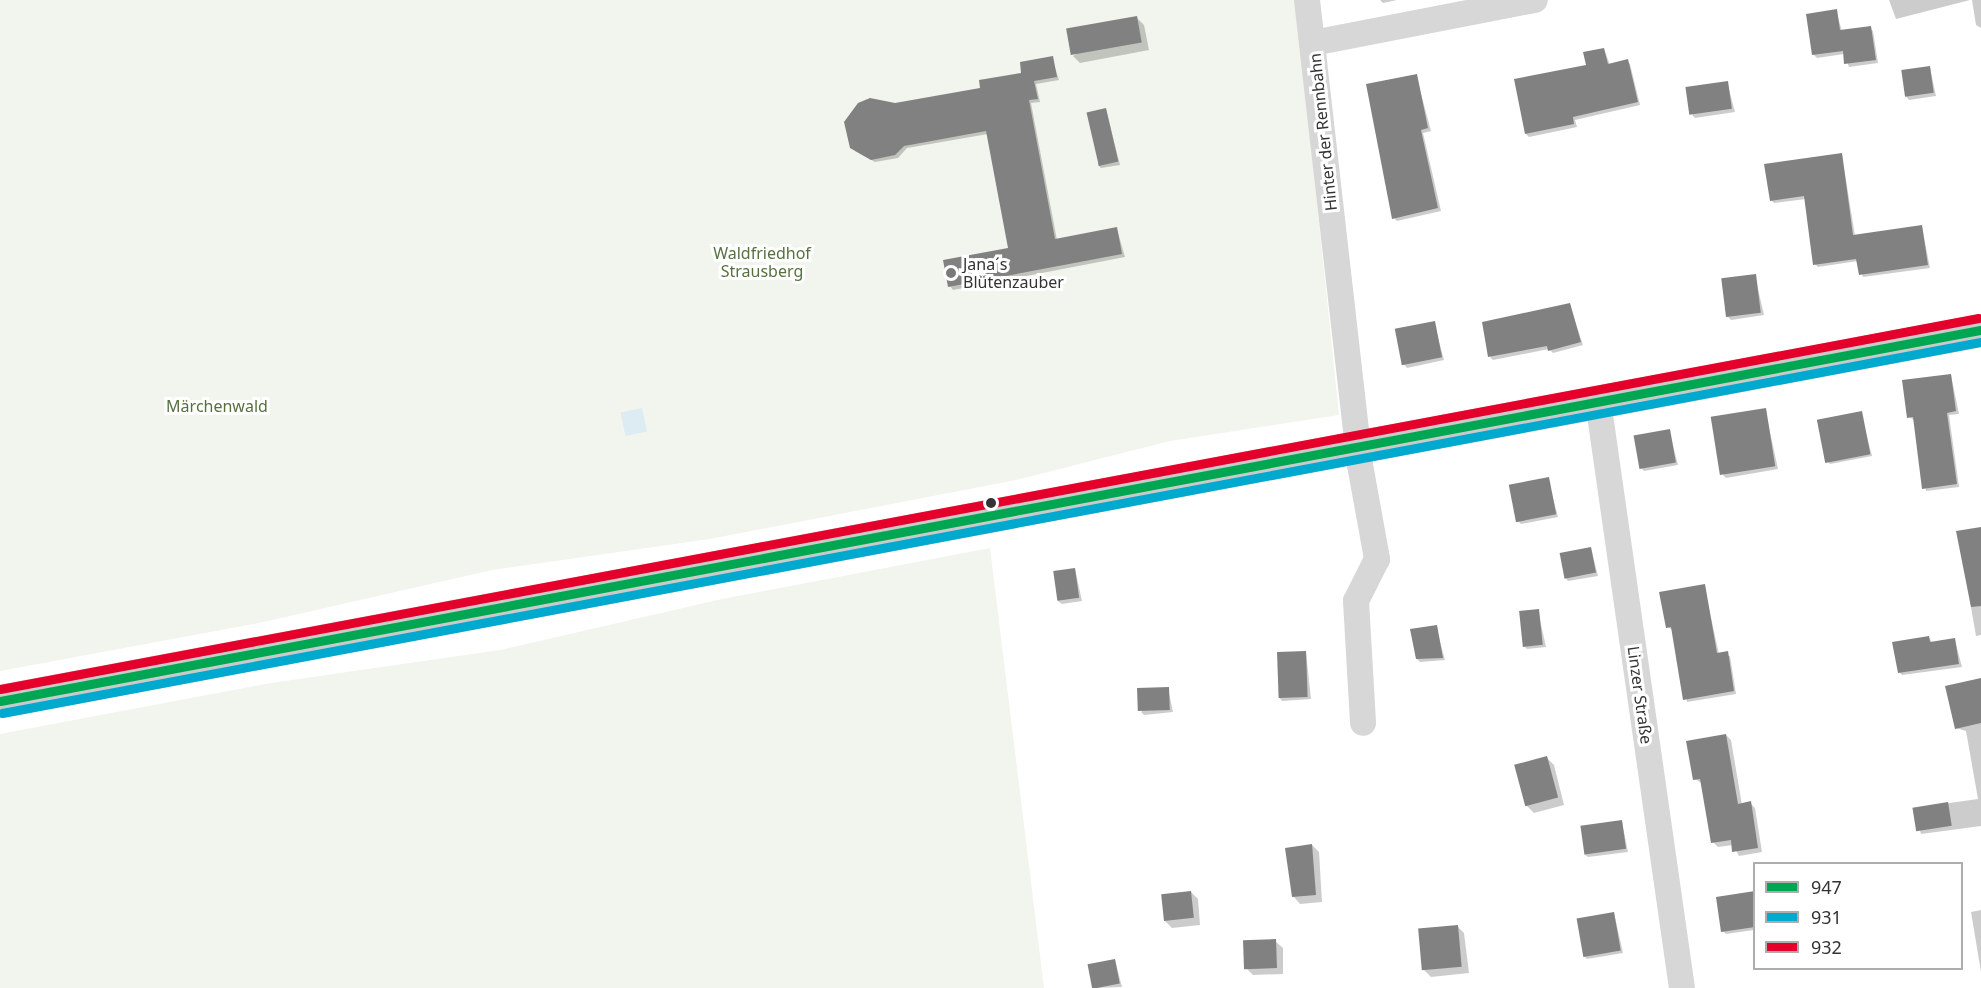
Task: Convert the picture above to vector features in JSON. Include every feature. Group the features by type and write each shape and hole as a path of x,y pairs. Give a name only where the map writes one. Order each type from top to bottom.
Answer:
{"main road":[{"path":"0,701 1981,330"}],"street":[{"path":"1307,0 1313,43"},
{"name":"Hinter der Rennbahn","path":"1363,723 1356,601 1377,559 1359,446 1313,43 1535,0"},
{"name":"Linzer Straße","path":"1598,401 1682,988"}],"green space":[{"name":"Waldfriedhof Strausberg","path":"0,0 1296,0 1339,415 1170,441 1016,480 710,539 492,570 259,623 0,671"},
{"path":"990,548 1044,988 0,988 0,734 271,683 500,650 722,599"}],"shaded area":[{"path":"642,408 647,431 625,436 620,413"}],"building":[{"path":"1837,9 1840,30 1871,26 1876,60 1844,64 1843,51 1812,55 1806,14"},
{"path":"1137,16 1142,43 1071,55 1066,29"},
{"path":"1604,48 1608,64 1628,59 1638,102 1573,117 1574,124 1525,134 1514,79 1586,65 1583,52"},
{"path":"1053,56 1057,77 1034,81 1038,99 1029,100 1055,239 1117,227 1122,254 948,287 943,260 1008,248 986,131 904,146 895,155 871,160 850,148 844,122 858,103 870,98 895,103 980,88 979,80 1021,73 1020,62"},
{"path":"1930,66 1934,93 1905,97 1901,70"},
{"path":"1417,74 1428,128 1421,130 1438,208 1392,219 1366,84"},
{"path":"1728,81 1732,109 1689,115 1685,87"},
{"path":"1106,108 1118,162 1099,166 1087,112"},
{"path":"1842,153 1853,235 1922,225 1928,265 1859,275 1856,259 1813,265 1804,196 1770,201 1764,164"},
{"path":"1756,274 1761,313 1726,317 1721,278"},
{"path":"1570,303 1581,342 1548,351 1547,346 1488,357 1482,322"},
{"path":"1435,321 1442,357 1402,365 1395,329"},
{"path":"1951,374 1956,411 1947,413 1957,484 1922,489 1913,417 1907,418 1902,380"},
{"path":"1766,408 1775,466 1720,475 1711,417"},
{"path":"1862,411 1870,454 1825,463 1817,420"},
{"path":"1670,429 1676,462 1639,469 1634,435"},
{"path":"1549,477 1556,514 1516,522 1509,485"},
{"path":"1981,527 1981,606 1971,607 1956,531"},
{"path":"1591,547 1596,573 1565,579 1560,553"},
{"path":"1075,568 1079,598 1057,601 1053,571"},
{"path":"1705,584 1717,653 1728,651 1734,691 1683,700 1671,627 1666,628 1659,592"},
{"path":"1539,609 1543,645 1523,647 1519,611"},
{"path":"1437,625 1443,658 1416,659 1410,629"},
{"path":"1929,636 1930,642 1955,638 1959,664 1898,673 1892,642"},
{"path":"1306,651 1308,697 1279,698 1277,652"},
{"path":"1981,678 1981,723 1955,729 1945,686"},
{"path":"1169,687 1170,710 1138,711 1137,688"},
{"path":"1726,734 1738,804 1751,801 1758,848 1732,852 1731,840 1711,843 1700,779 1693,780 1686,741"},
{"path":"1547,756 1558,798 1525,806 1514,765"},
{"path":"1948,802 1952,826 1916,831 1912,808"},
{"path":"1622,820 1626,849 1584,855 1580,826"},
{"path":"1312,844 1316,895 1292,897 1285,848"},
{"path":"1191,891 1194,918 1164,921 1161,894"},
{"path":"1753,891 1753,927 1721,932 1716,897"},
{"path":"1614,912 1621,950 1583,957 1577,919"},
{"path":"1458,925 1462,967 1422,970 1418,928"},
{"path":"1276,939 1277,968 1244,969 1243,940"},
{"path":"1115,959 1120,984 1092,988 1088,964"}],"transit line":[{"name":"932","path":"0,689 1979,318"},
{"name":"947","path":"0,701 1981,330"},
{"name":"931","path":"2,713 1981,342"}],"place":[{"name":"Jana´s Blütenzauber","path":"951,273"}],"park label":[{"name":"Märchenwald","path":"217,406"}]}
